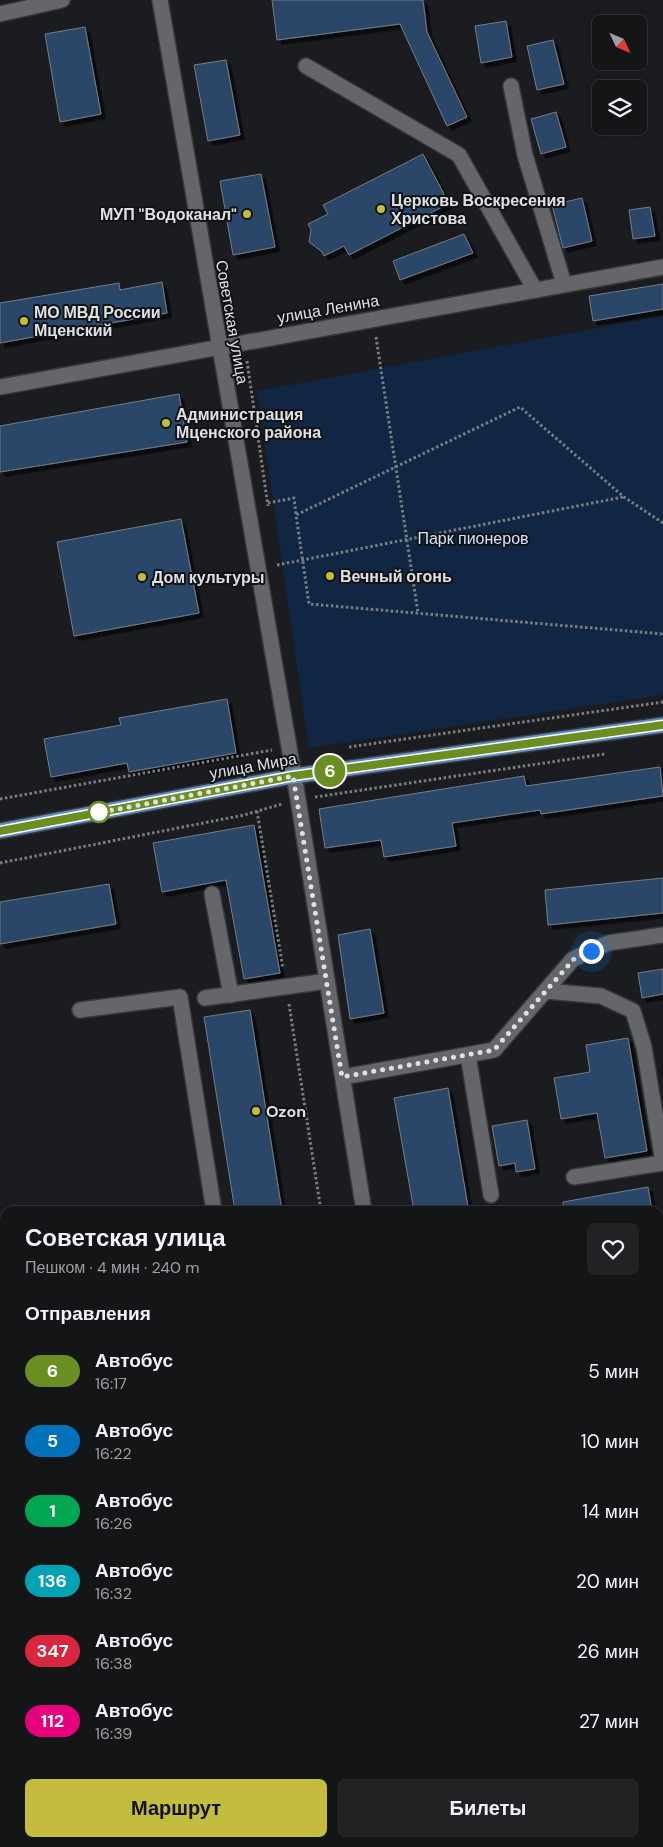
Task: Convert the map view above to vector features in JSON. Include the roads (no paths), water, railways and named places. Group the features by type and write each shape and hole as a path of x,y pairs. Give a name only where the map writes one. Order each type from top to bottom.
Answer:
{"main road":[{"name":"улица Мира","path":"0,831 293,776 663,725"}],"street":[{"path":"0,14 62,0"},
{"name":"Советская улица","path":"160,0 298,800 363,1206"},
{"path":"306,66 459,155 535,290"},
{"path":"510,86 525,155 564,284"},
{"name":"улица Ленина","path":"0,387 663,267"},
{"path":"212,894 231,994"},
{"path":"342,1077 494,1050 574,959 608,943 663,934"},
{"path":"205,998 327,981"},
{"path":"546,991 601,996 633,1011 644,1047 663,1162 574,1177"},
{"path":"80,1010 180,997 213,1206"},
{"path":"468,1055 490,1195"}],"place":[{"name":"Церковь Воскресения Христова","path":"381,209"},
{"name":"МУП \"Водоканал\"","path":"247,214"},
{"name":"МО МВД России Мценский","path":"24,321"},
{"name":"Администрация Мценского района","path":"166,423"},
{"name":"Вечный огонь","path":"330,576"},
{"name":"Дом культуры","path":"142,577"},
{"name":"Ozon","path":"256,1111"}],"park label":[{"name":"Парк пионеров","path":"473,538"}]}
